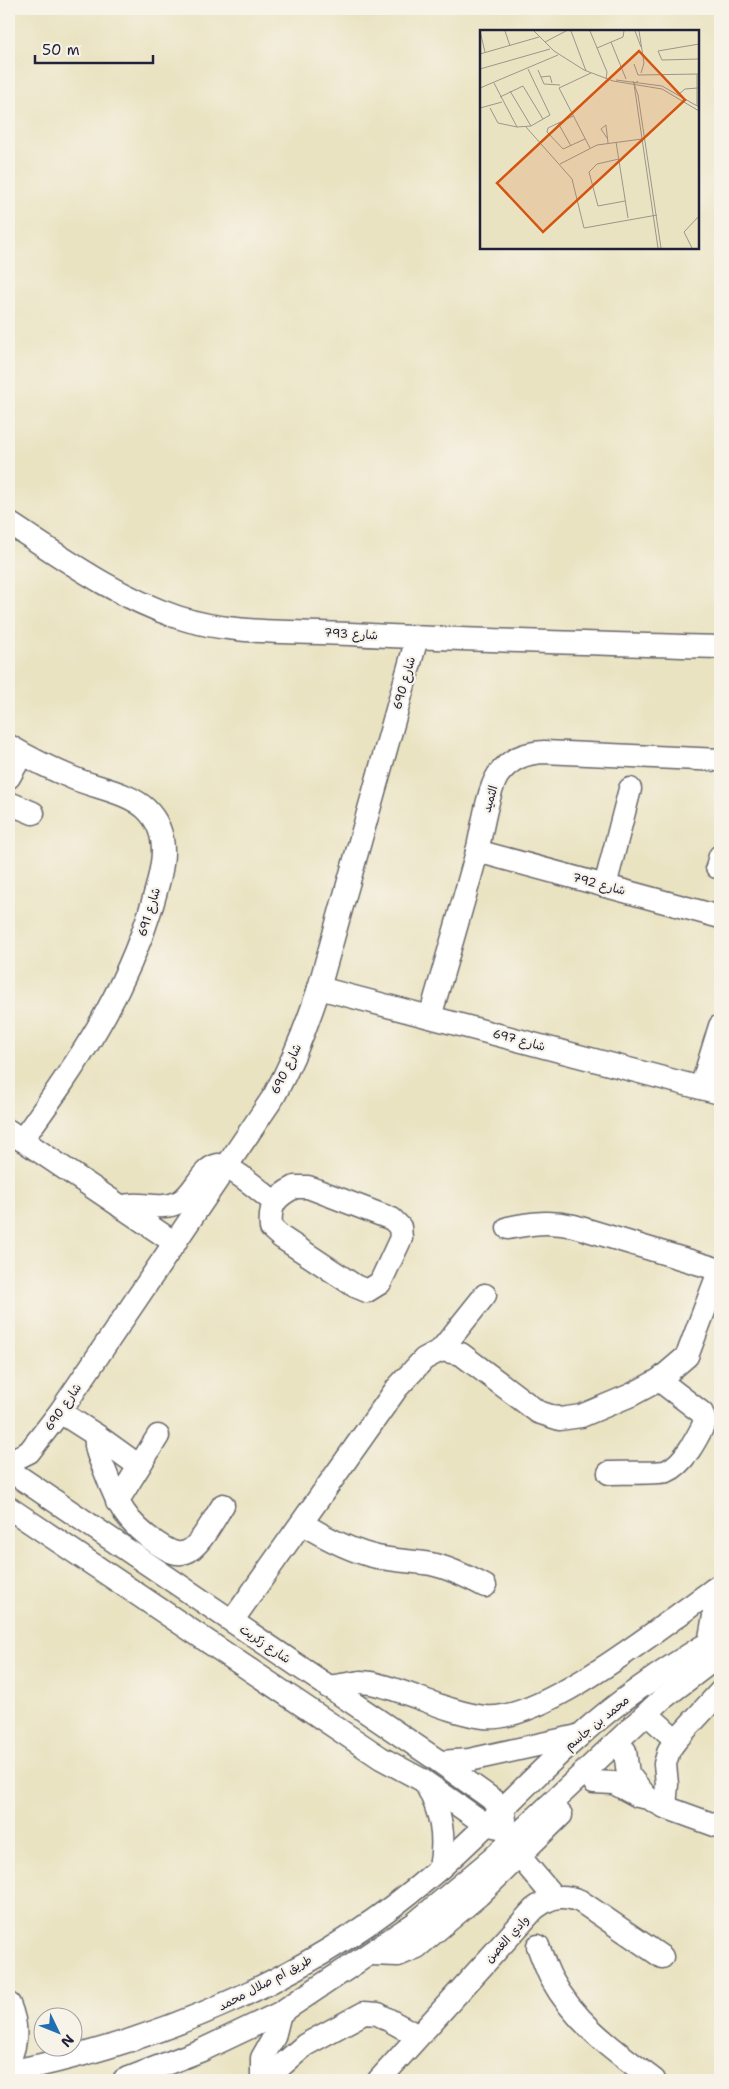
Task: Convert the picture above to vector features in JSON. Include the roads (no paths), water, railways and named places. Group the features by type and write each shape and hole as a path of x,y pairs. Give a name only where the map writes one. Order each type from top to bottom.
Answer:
{"street":[{"name":"شارع 793","path":"9,523 106,585 140,603 178,617 208,624 239,629 417,638 720,647"},
{"name":"شارع 690","path":"9,1462 20,1458 36,1445 60,1412 274,1096 290,1066 306,1028 318,988 417,638"},
{"path":"9,777 15,750"},
{"name":"شارع 691","path":"15,750 73,778 136,802 152,816 158,825 164,845 162,866 155,896 146,925 123,981 86,1048 15,1135"},
{"name":"الثميد","path":"430,1017 477,851 492,790 505,766 516,758 530,753 720,760"},
{"path":"605,886 630,789"},
{"path":"9,803 33,813"},
{"name":"شارع 792","path":"477,851 720,917"},
{"name":"شارع 697","path":"318,988 711,1091"},
{"path":"711,1091 720,1026"},
{"path":"15,1135 175,1243"},
{"path":"121,1207 131,1204 159,1206 177,1204 188,1196 211,1168 218,1165 226,1167 274,1202"},
{"path":"295,1187 308,1187 392,1219 400,1227 401,1238 380,1283 367,1291 355,1286 281,1237 271,1228 270,1216 274,1202 283,1193 295,1187"},
{"path":"441,1350 461,1354 538,1412 560,1419 581,1416 631,1395 659,1380 687,1356 720,1269 567,1224 553,1222 533,1223 508,1228"},
{"path":"232,1622 303,1524 397,1388 424,1359 441,1350 486,1295"},
{"path":"608,1473 667,1471 685,1456 699,1434 705,1422 702,1413 659,1380"},
{"path":"60,1412 139,1466"},
{"path":"96,1435 94,1445 117,1502 130,1521 147,1537 167,1550 179,1553 194,1547 223,1505"},
{"path":"117,1502 158,1436"},
{"name":"شارع 690","path":"34,1487 32,1473 36,1445"},
{"name":"شارع زكريت","path":"9,1470 440,1762 498,1819"},
{"path":"9,1508 381,1758 425,1783 498,1819 525,1824 534,1820"},
{"path":"303,1524 357,1551 376,1557 433,1565 468,1577 485,1586"},
{"path":"370,1954 398,1955 417,1947 449,1922 520,1857 692,1686 713,1650 716,1588"},
{"path":"328,1687 370,1683 475,1715 495,1717 515,1714 556,1695 594,1673 716,1588"},
{"name":"محمد بن جاسم","path":"498,1819 579,1735 678,1661 713,1650"},
{"name":"محمد بن جاسم","path":"534,1820 713,1650"},
{"path":"656,1802 667,1784 665,1764 669,1750 720,1692"},
{"path":"655,1721 676,1740"},
{"path":"440,1762 469,1760 579,1735"},
{"path":"625,1751 628,1774 656,1802"},
{"path":"594,1782 614,1783 638,1796 720,1827"},
{"path":"425,1783 434,1798 442,1819 444,1842 440,1868"},
{"path":"492,1859 500,1845 498,1819"},
{"name":"طريق ام صلال محمد","path":"9,2072 52,2063 174,2025 214,2010 253,1991 358,1930 397,1903 498,1819"},
{"path":"128,2080 202,2050 280,2013 370,1954 434,1908 492,1859 534,1820"},
{"path":"520,1857 553,1896 572,1898 580,1902 662,1957"},
{"name":"وادي الغصن","path":"379,2080 534,1909 553,1896"},
{"path":"538,1946 551,1978 570,2008 595,2035 654,2080"},
{"path":"9,2004 16,2032 15,2044 9,2060"},
{"path":"262,2079 262,2058 274,2037 280,2013"},
{"path":"262,2079 274,2072 305,2045 364,2013 378,2014 418,2036"},
{"path":"16,2032 33,2049 52,2063"}]}
